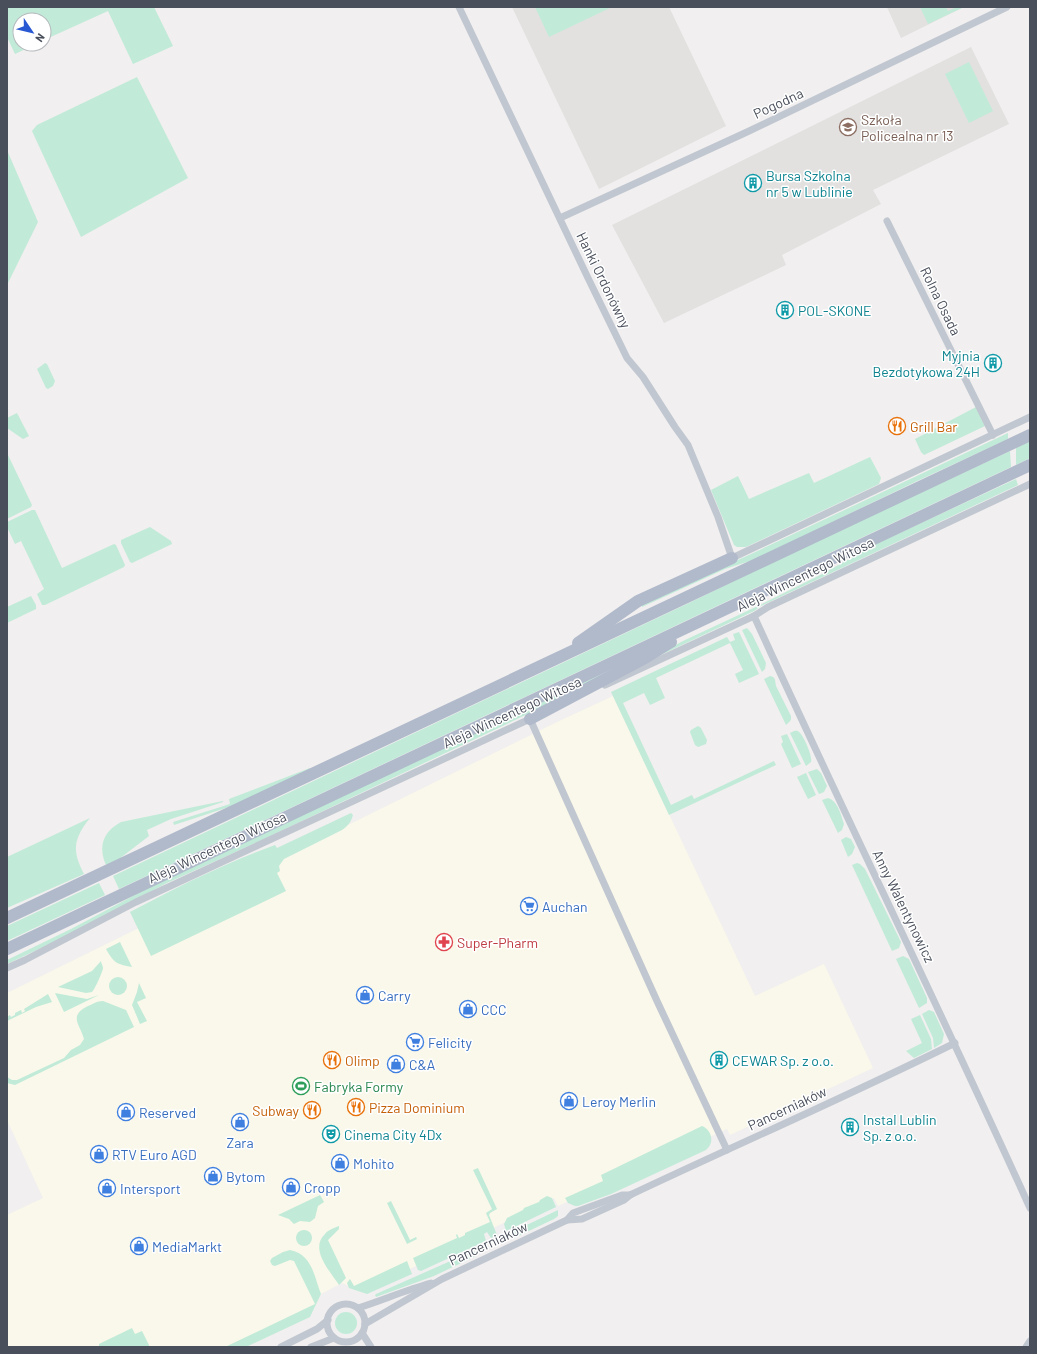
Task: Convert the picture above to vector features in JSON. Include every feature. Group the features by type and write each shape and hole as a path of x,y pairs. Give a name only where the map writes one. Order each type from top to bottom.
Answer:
{"main road":[{"name":"Aleja Wincentego Witosa","path":"7,918 1030,435"},
{"name":"Aleja Wincentego Witosa","path":"7,949 131,889 1030,465"},
{"path":"555,660 638,601 732,558"},
{"path":"530,719 645,658 705,619"},
{"path":"316,762 394,735"}],"street":[{"name":"Hanki Ordonówny","path":"459,7 627,358 643,377 688,445 718,516 732,558"},
{"name":"Pogodna","path":"560,218 747,132 1007,7"},
{"name":"Rolna Osada","path":"887,221 993,435"},
{"path":"732,558 1030,418"},
{"name":"Aleja Wincentego Witosa","path":"7,968 136,902 754,616 768,607 1030,484"},
{"name":"Anny Walentynowicz","path":"754,616 955,1043 1030,1208"},
{"path":"530,719 654,994 727,1150"},
{"name":"Pancerniaków","path":"365,1324 442,1279 567,1220 582,1219 624,1200 630,1195 955,1043"},
{"name":"Pancerniaków","path":"358,1308 442,1279"},
{"path":"349,1304 358,1308 365,1318 365,1324 359,1338 352,1345 334,1338 328,1327 328,1320 334,1309 339,1306 349,1304"},
{"path":"281,1347 317,1329 328,1320"},
{"path":"362,1333 370,1347"},
{"path":"311,1347 334,1338"},
{"path":"1026,1347 1030,1341"}],"shaded area":[{"path":"512,7 669,7 726,126 599,189"},
{"path":"887,7 964,7 901,38"},
{"path":"971,47 1009,124 873,190 881,204 782,255 786,265 664,323 612,225"},
{"path":"613,696 755,996 824,964 873,1068 730,1135 727,1129 558,1206 554,1198 363,1292 342,1283 321,1294 312,1313 239,1347 7,1347 7,1215 43,1198 7,1120 7,993 555,723"}],"green space":[{"path":"7,7 154,7 173,46 133,64 108,11 52,36 52,12 12,12 12,48 7,37"},
{"path":"535,7 612,7 549,37"},
{"path":"920,7 946,7 948,11 957,7 964,7 928,24"},
{"path":"969,62 993,111 969,123 945,74"},
{"path":"137,77 188,178 81,237 32,131 37,125"},
{"path":"7,150 38,222 7,285"},
{"path":"45,363 47,364 55,381 53,386 48,389 46,388 37,369"},
{"path":"976,407 985,426 924,455 921,452 915,439"},
{"path":"17,413 29,436 23,439 7,428 7,418"},
{"path":"1008,433 1008,439 756,559 725,569 642,607 641,604"},
{"path":"1030,441 1030,458 1016,465 1016,448"},
{"path":"1010,451 1011,467 119,889 113,876 785,556"},
{"path":"7,453 32,505 31,507 7,519"},
{"path":"870,457 881,478 879,484 746,547 737,547 734,545 711,490 738,476 749,499 809,473 814,483"},
{"path":"1016,479 1018,485 646,662 645,661 824,573 876,544"},
{"path":"35,510 62,568 114,544 116,545 125,565 124,567 45,605 42,605 37,594 44,589 21,541 15,544 7,527 7,522"},
{"path":"150,527 171,541 172,544 132,563 130,562 121,540"},
{"path":"31,596 36,605 36,609 7,623 7,607"},
{"path":"747,628 752,634 766,663 765,669 762,672 742,630"},
{"path":"739,632 759,674 739,683 735,674 743,670 730,643 656,678 665,698 650,705 644,693 623,703 671,805 692,795 694,799 774,761 776,765 669,815 611,692 727,637 730,642 735,640 733,634"},
{"path":"642,655 570,694 249,846 167,883 71,934 7,964 7,960 71,929 165,879"},
{"path":"770,676 774,678 776,686 791,716 791,720 786,725 764,679"},
{"path":"698,726 701,728 707,740 706,744 698,747 695,745 690,732"},
{"path":"798,731 802,735 806,743 811,762 806,766 790,733"},
{"path":"787,734 801,764 792,768 781,744 783,742 781,736"},
{"path":"310,768 235,805 174,825 173,822 230,804 229,799"},
{"path":"817,769 821,773 827,786 824,792 819,794 808,772"},
{"path":"806,773 816,795 808,799 797,777"},
{"path":"828,798 837,805 844,824 842,830 838,833 822,800"},
{"path":"223,801 171,819 147,830 149,836 119,859 106,865 102,852 104,840 110,830 121,822"},
{"path":"351,813 353,815 350,822 342,830 284,859 279,866 280,871 277,873 286,891 151,956 130,912 220,868 275,845 277,848"},
{"path":"90,818 80,832 76,845 77,858 84,874 7,908 7,857"},
{"path":"846,837 851,839 855,847 852,854 848,857 841,840"},
{"path":"857,863 865,869 901,942 899,948 892,951 852,865"},
{"path":"99,883 105,895 7,941 7,926"},
{"path":"120,942 132,967 116,962 106,949"},
{"path":"903,956 909,959 927,998 927,1003 919,1008 896,959"},
{"path":"101,961 103,970 92,992 86,993 58,987 92,971"},
{"path":"118,977 124,980 127,986 124,992 118,995 112,992 109,986 112,980"},
{"path":"139,983 146,998 137,1002 147,1021 140,1024 132,1005"},
{"path":"55,993 87,999 99,995 64,1012"},
{"path":"48,994 52,1002 36,1007 7,1021 7,1017 10,1015 11,1017 21,1010 22,1013 25,1011 24,1009"},
{"path":"103,1001 126,1010 134,1027 15,1085 7,1083 7,1077 12,1080 17,1080 64,1058 71,1050 80,1045 84,1039 77,1021 78,1013 88,1006"},
{"path":"929,1010 934,1012 944,1034 942,1043 934,1048 933,1038 922,1014"},
{"path":"920,1015 931,1039 932,1049 914,1058 906,1051 922,1043 911,1019"},
{"path":"702,1126 708,1130 711,1137 711,1144 706,1150 611,1194 578,1206 568,1203 565,1198 603,1181 601,1175"},
{"path":"478,1168 497,1209 489,1215 497,1235 491,1238 487,1232 484,1234 486,1241 421,1271 418,1270 413,1258 457,1238 457,1234 459,1238 465,1235 465,1233 490,1222 486,1213 492,1209 473,1170"},
{"path":"320,1195 324,1202 318,1206 315,1218 310,1222 300,1221 294,1224 289,1219 278,1215"},
{"path":"547,1196 552,1198 556,1207 506,1231 504,1224 507,1218 523,1210 524,1208 539,1202"},
{"path":"391,1201 410,1240 416,1237 417,1239 407,1244 387,1203"},
{"path":"558,1210 558,1216 554,1219 512,1239 508,1234"},
{"path":"339,1226 339,1229 328,1240 346,1278 339,1285 326,1267 320,1253 319,1246 326,1233"},
{"path":"304,1230 311,1235 312,1238 307,1245 304,1246 297,1241 296,1238 301,1231"},
{"path":"290,1250 297,1252 308,1261 321,1294 310,1317 246,1347 225,1347 315,1304 294,1261 290,1260 275,1266 272,1265 270,1261 272,1258"},
{"path":"473,1251 478,1255 434,1276 376,1297 375,1295 376,1294"},
{"path":"407,1261 412,1274 367,1294 349,1288 347,1283 350,1279 354,1286"},
{"path":"346,1312 354,1315 357,1323 354,1331 346,1334 338,1331 335,1323 338,1315"},
{"path":"132,1328 135,1334 142,1331 150,1347 99,1347 99,1344"}],"place":[{"name":"Szkoła Policealna nr 13","path":"848,127"},
{"name":"Bursa Szkolna nr 5 w Lublinie","path":"753,183"},
{"name":"POL-SKONE","path":"785,310"},
{"name":"Myjnia Bezdotykowa 24H","path":"993,363"},
{"name":"Grill Bar","path":"897,426"},
{"name":"Auchan","path":"529,906"},
{"name":"Super-Pharm","path":"444,942"},
{"name":"Carry","path":"365,995"},
{"name":"CCC","path":"468,1009"},
{"name":"Felicity","path":"415,1042"},
{"name":"Olimp","path":"332,1060"},
{"name":"CEWAR Sp. z o.o.","path":"719,1060"},
{"name":"C&A","path":"396,1064"},
{"name":"Fabryka Formy","path":"301,1086"},
{"name":"Leroy Merlin","path":"569,1101"},
{"name":"Pizza Dominium","path":"356,1107"},
{"name":"Subway","path":"312,1110"},
{"name":"Reserved","path":"126,1112"},
{"name":"Zara","path":"240,1122"},
{"name":"Instal Lublin Sp. z o.o.","path":"850,1127"},
{"name":"Cinema City 4Dx","path":"331,1134"},
{"name":"RTV Euro AGD","path":"99,1154"},
{"name":"Mohito","path":"340,1163"},
{"name":"Bytom","path":"213,1176"},
{"name":"Cropp","path":"291,1187"},
{"name":"Intersport","path":"107,1188"},
{"name":"MediaMarkt","path":"139,1246"}]}
